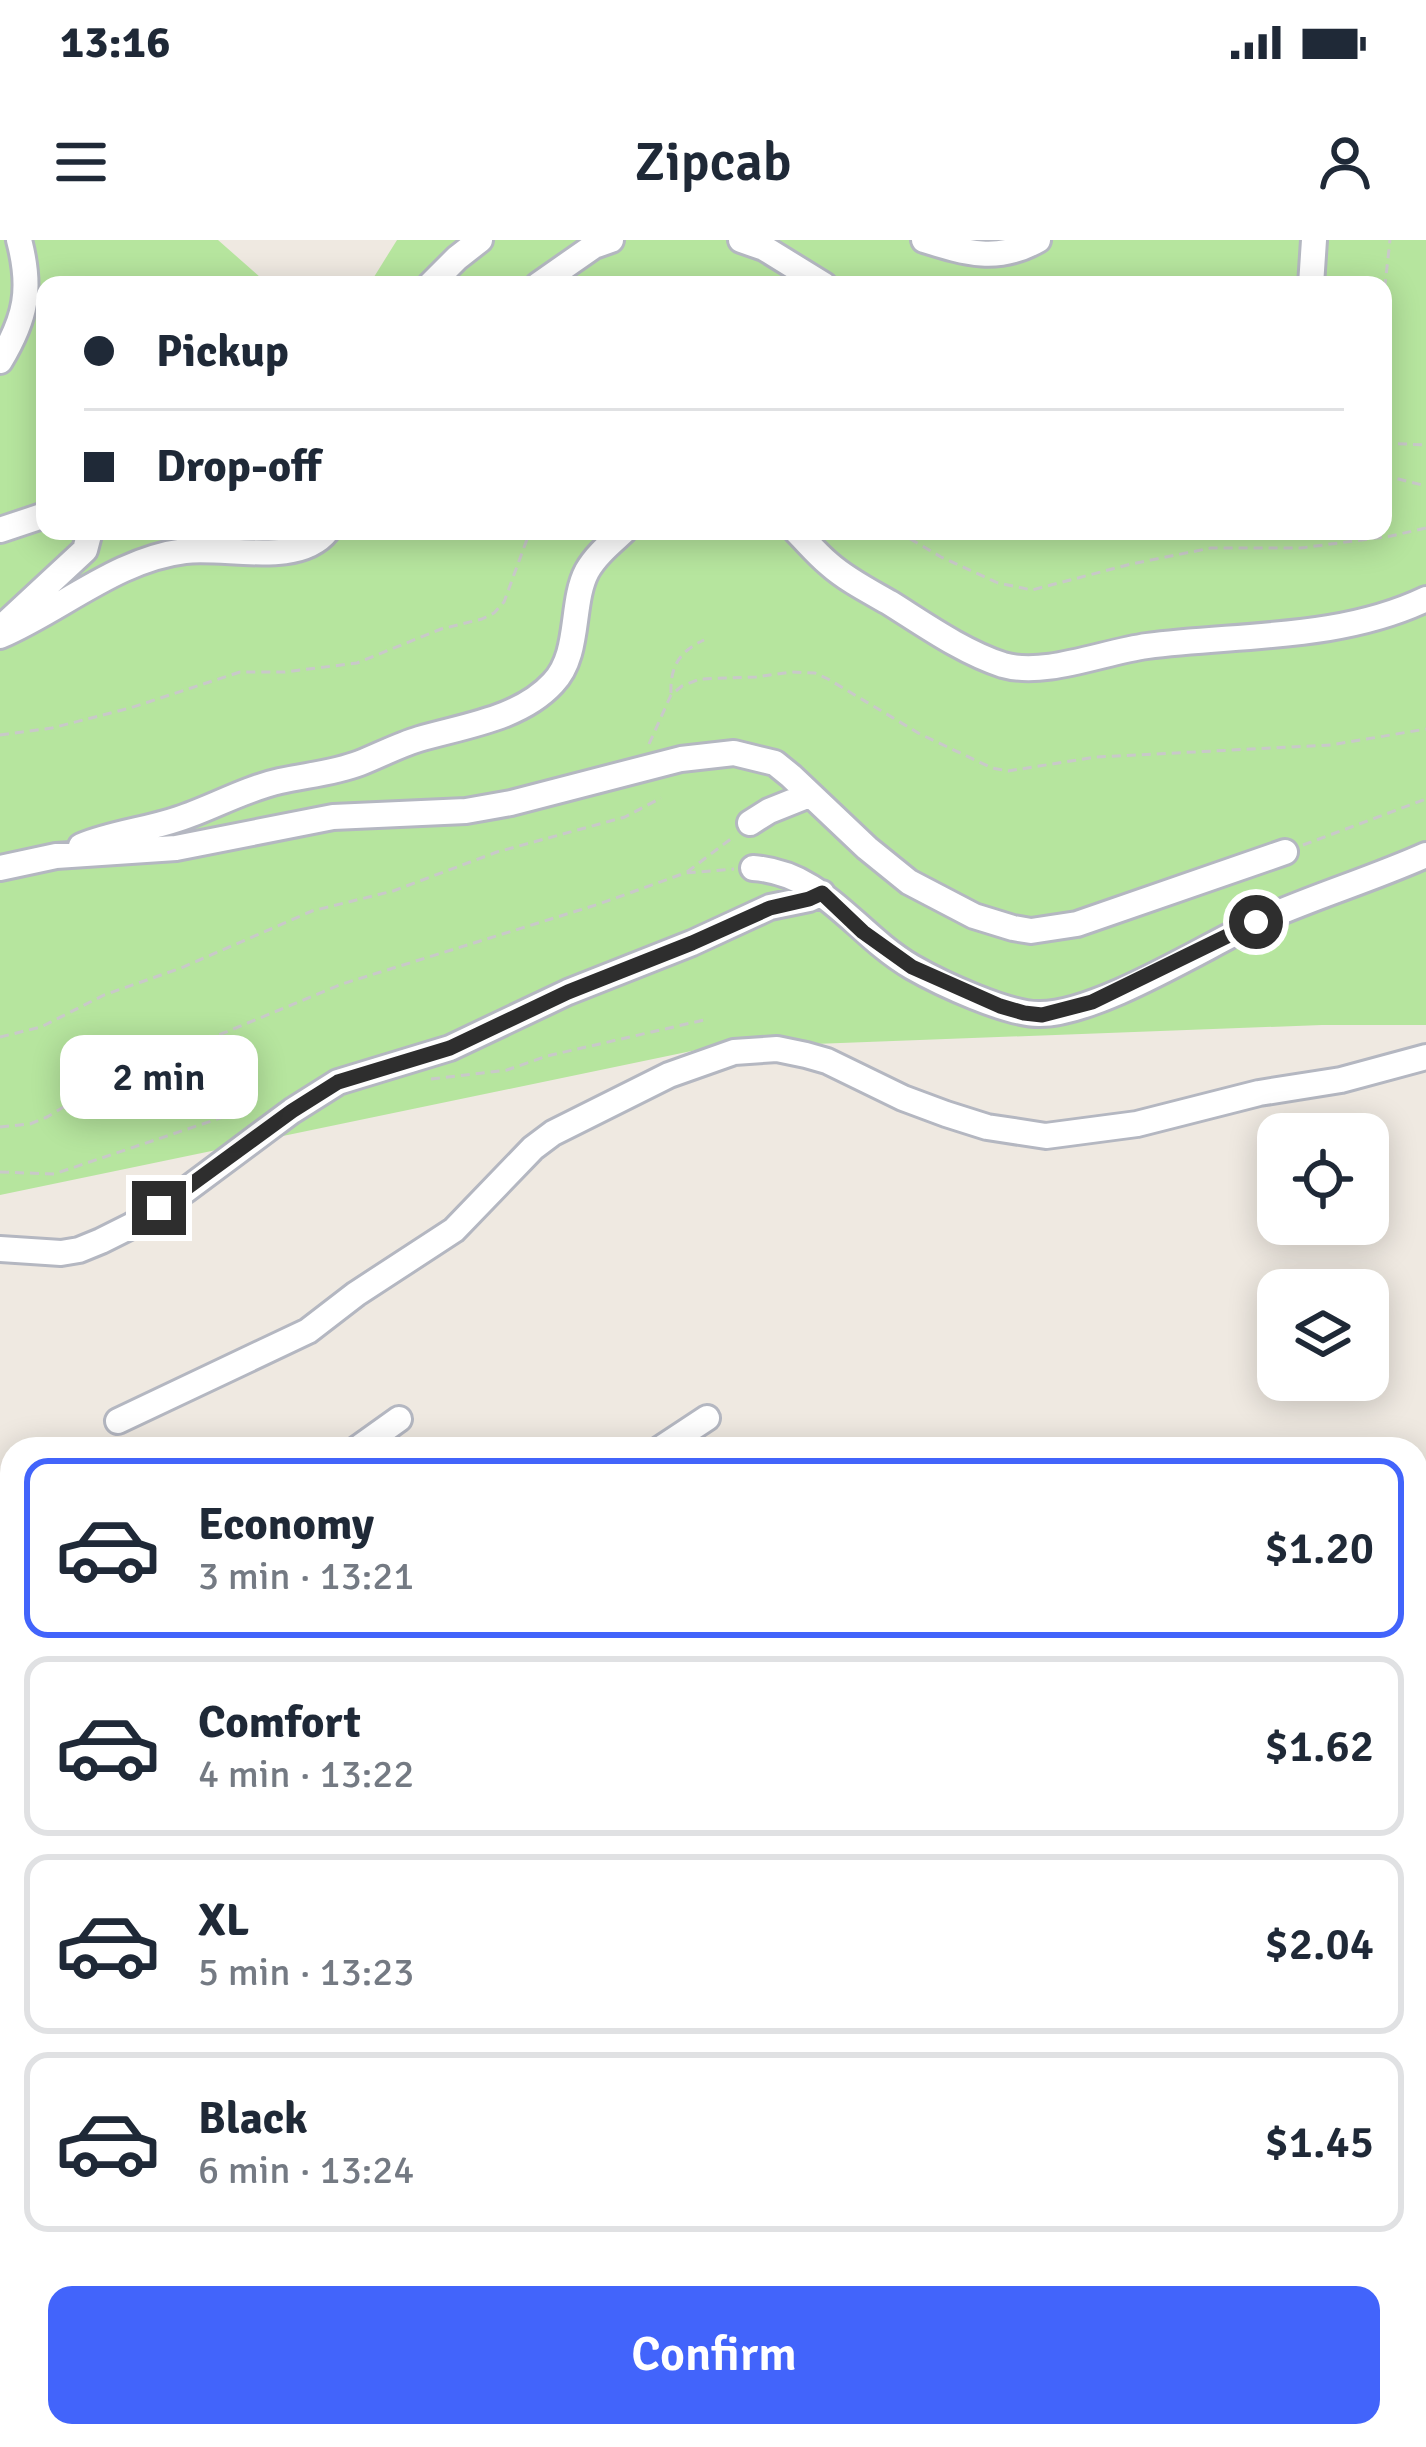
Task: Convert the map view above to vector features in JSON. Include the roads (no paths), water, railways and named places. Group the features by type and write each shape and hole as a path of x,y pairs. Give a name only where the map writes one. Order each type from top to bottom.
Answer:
{"street":[{"path":"0,362 22,320 27,295 19,240"},
{"path":"439,276 480,240"},
{"path":"551,276 611,240"},
{"path":"741,240 810,276"},
{"path":"924,240 1004,255 1038,240"},
{"path":"1312,276 1314,240"},
{"path":"0,530 36,518"},
{"path":"0,632 85,550 88,540"},
{"path":"0,632 151,560 197,549 285,552 318,540"},
{"path":"0,868 148,829 279,781 358,764 524,703 552,685 561,673 587,570 615,540"},
{"path":"805,540 849,579 934,631 1003,664 1025,669 1141,647 1346,625 1426,599"},
{"path":"56,856 176,848 333,817 466,812 681,759 734,753 775,764 909,882 974,916 1013,928 1031,931 1078,924 1285,852"},
{"path":"750,823 809,794"},
{"path":"753,868 788,874 822,893 863,932 912,967 1000,1006 1042,1015 1092,1002 1270,916 1426,855"},
{"path":"0,1249 80,1250 131,1226 187,1190 338,1082 450,1048 568,992 770,908 822,893"},
{"path":"118,1421 319,1323 454,1230 553,1132 669,1075 734,1052 778,1049 827,1061 946,1114 987,1127 1046,1136 1137,1124 1426,1057"},
{"path":"678,1437 706,1418"},
{"path":"374,1437 400,1419"}]}
